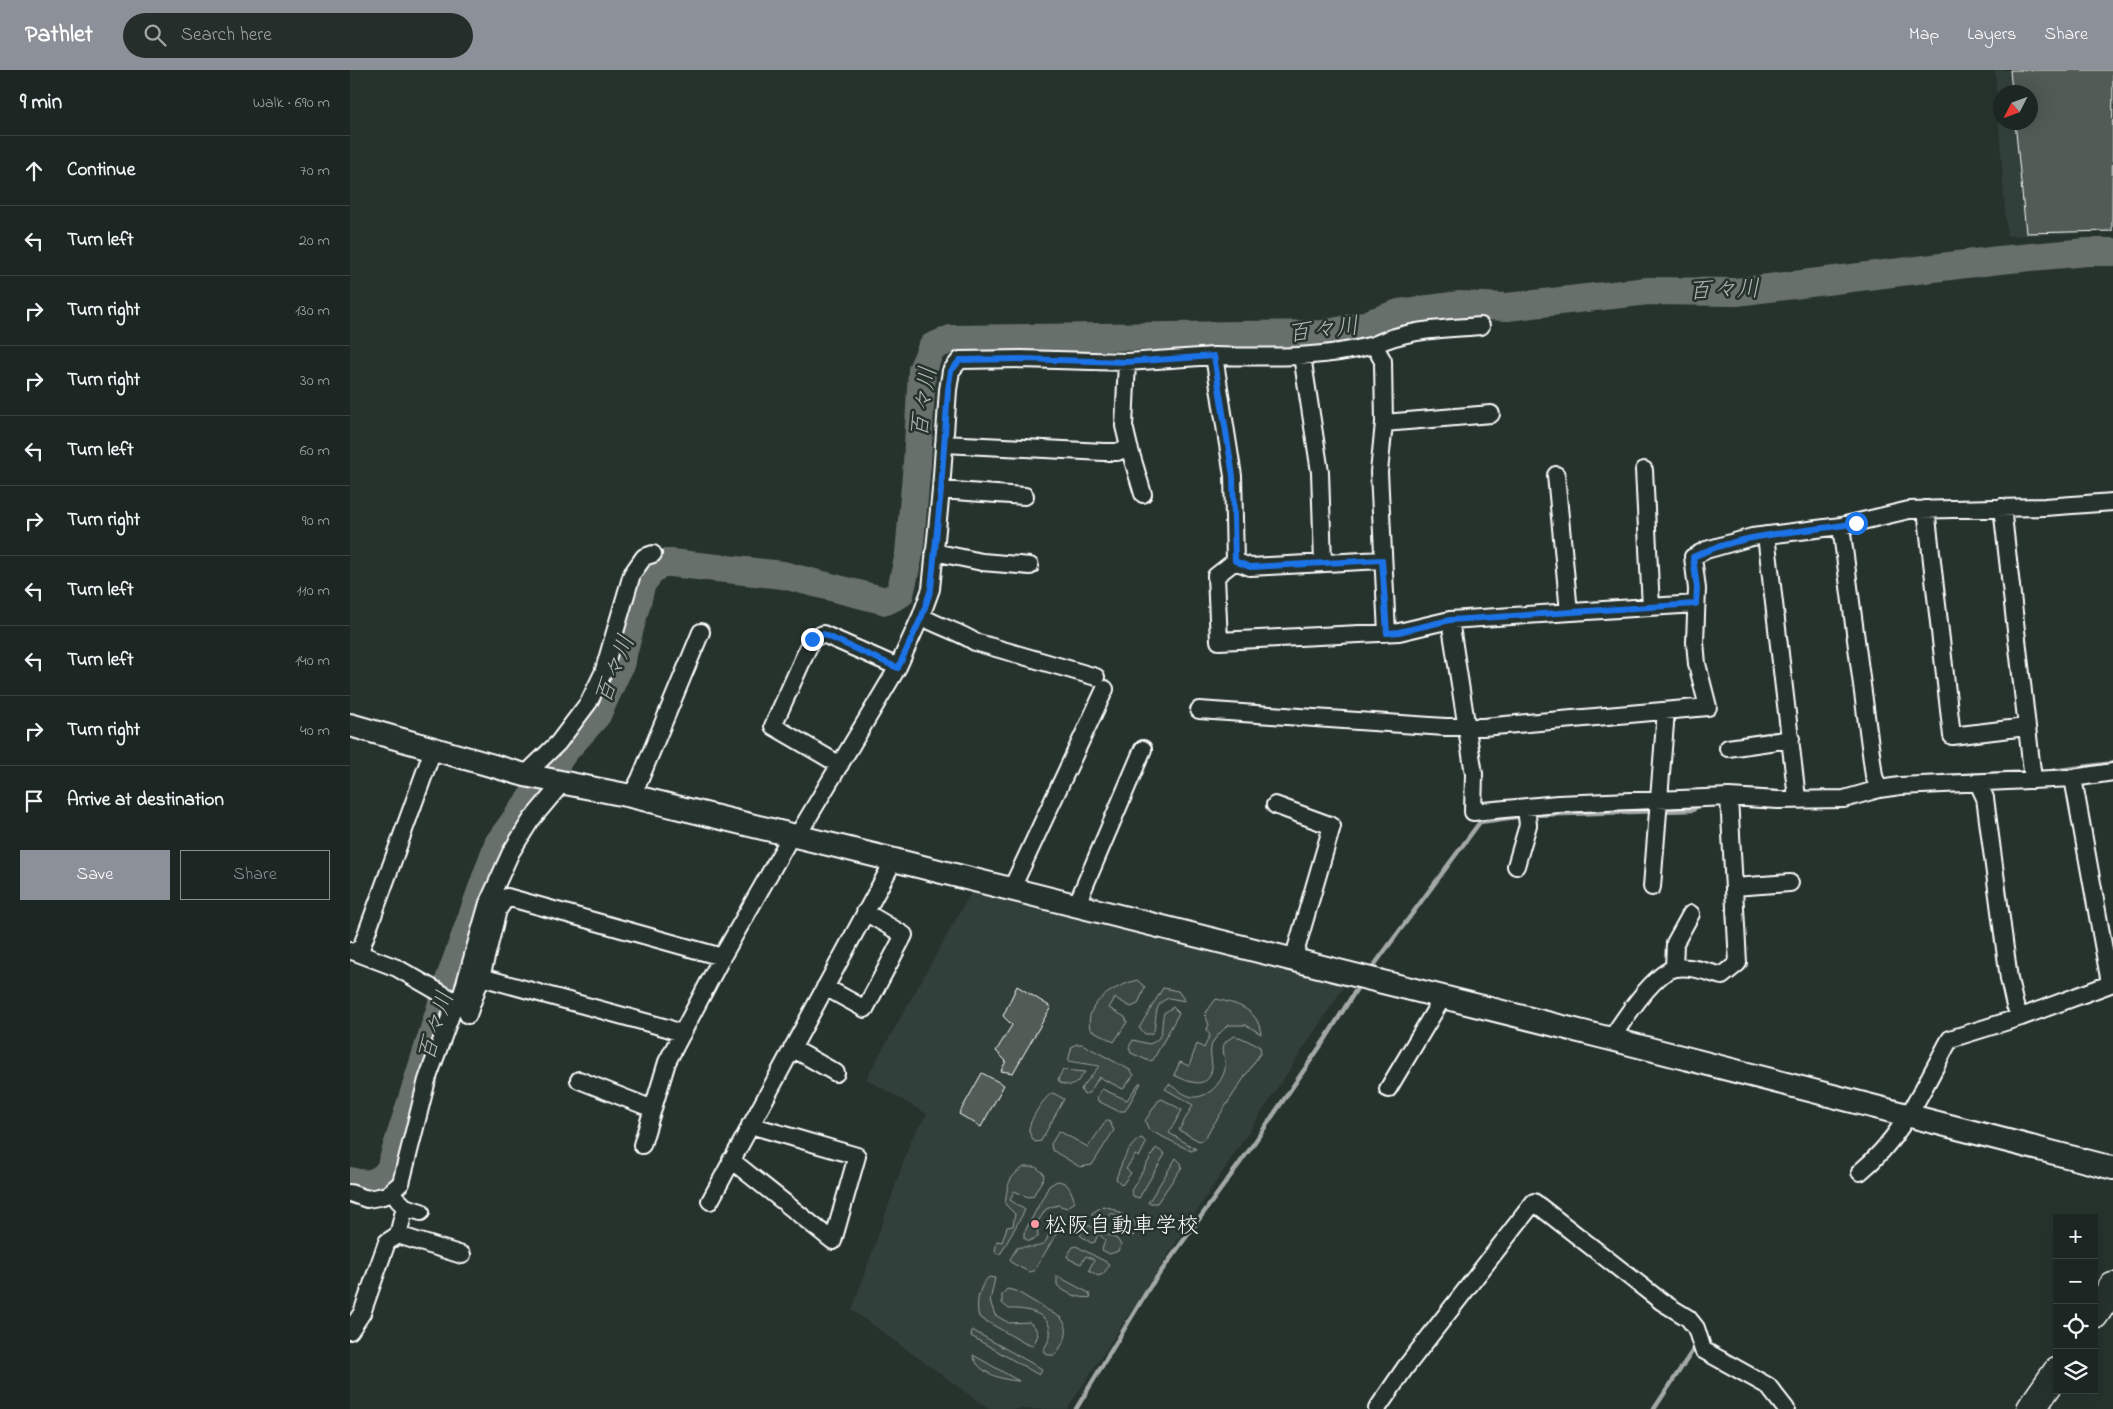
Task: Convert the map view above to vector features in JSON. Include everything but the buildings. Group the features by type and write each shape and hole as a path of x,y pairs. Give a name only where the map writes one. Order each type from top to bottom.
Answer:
{"highway":[{"path":"2098,1309 2113,1287"},
{"path":"2031,1409 2053,1378"}],"street":[{"path":"642,1145 667,1062 722,957 898,668 922,616 931,589 951,371 960,360 1021,359 1127,362 1214,356 1302,356 1346,352 1374,345 1393,336 1410,332 1481,326"},
{"path":"1374,345 1383,361 1384,423 1379,472 1387,633"},
{"path":"1214,356 1233,476 1235,561"},
{"path":"1302,356 1320,472 1323,563"},
{"path":"1127,362 1124,426 1143,494"},
{"path":"1384,423 1491,414"},
{"path":"944,444 1104,452 1117,452 1129,447"},
{"path":"1644,470 1651,607"},
{"path":"1556,474 1568,612"},
{"path":"941,490 1025,496"},
{"path":"1199,710 1467,727 1708,707 1697,664 1695,642 1697,588 1693,557 1706,550 1766,535 1841,526 1909,510 2045,507 2113,502"},
{"path":"2002,507 2032,773"},
{"path":"1926,509 1952,736 2026,727"},
{"path":"1841,526 1874,776 1879,788"},
{"path":"1766,535 1797,798"},
{"path":"934,552 982,562 1030,566"},
{"path":"525,775 558,743 589,702 603,674 628,583 644,558 653,554"},
{"path":"1235,561 1250,567 1382,560"},
{"path":"1235,561 1216,576 1219,640 1387,633 1450,620 1696,604"},
{"path":"922,616 937,625 959,632 976,642 1100,683 1012,890"},
{"path":"1450,620 1474,774 1473,812 1527,814 1558,804 1659,808 1702,799 1729,798 1778,800 1797,798 1844,799 1879,788 1978,783 2032,773 2073,778 2113,772"},
{"path":"631,796 640,779 701,632"},
{"path":"840,765 773,726 812,639 823,634 898,668"},
{"path":"1652,887 1666,711"},
{"path":"350,725 525,775 631,796 894,860 1611,1039 1827,1096 1908,1114 2113,1168"},
{"path":"1728,748 1791,740"},
{"path":"1076,906 1142,749"},
{"path":"352,951 362,946 430,758 437,750"},
{"path":"1860,1172 1880,1156 1900,1130 1950,1039 2021,1017 2111,983 2073,778"},
{"path":"460,1006 500,895 512,852 531,820 560,782"},
{"path":"1978,783 1985,798 2009,979 2015,1006 2021,1017"},
{"path":"1611,1039 1629,1011 1656,980 1674,968 1691,968 1722,976 1738,963 1729,798"},
{"path":"1275,805 1332,826 1293,960"},
{"path":"1516,866 1527,814"},
{"path":"710,1201 894,860"},
{"path":"1734,886 1790,883"},
{"path":"500,895 722,957"},
{"path":"350,1193 367,1199 387,1195 396,1189 402,1178 427,1080 452,1012 460,1006 481,977 500,895"},
{"path":"825,988 865,1009 904,935 865,912"},
{"path":"1674,968 1674,944 1691,914"},
{"path":"352,951 397,968 460,1006"},
{"path":"481,977 667,1028 682,1034"},
{"path":"1388,1089 1443,997"},
{"path":"792,1048 836,1073"},
{"path":"579,1080 653,1110"},
{"path":"732,1160 834,1241 857,1156 750,1125"},
{"path":"387,1195 405,1207 422,1212"},
{"path":"1377,1409 1405,1368 1534,1202 1662,1302 1688,1318 1696,1328 1701,1343 1768,1386 1786,1409"},
{"path":"350,1331 362,1313 387,1242 398,1235 405,1207"},
{"path":"398,1235 462,1255"}],"shaded area":[{"path":"1995,70 2113,70 2113,232 2007,236 1999,130 2038,130 2038,85 1996,85"},
{"name":"松阪自動車学校","path":"973,889 1345,985 1067,1409 989,1409 852,1310 912,1138 927,1114 866,1079"},
{"path":"1137,980 1145,987 1138,1004 1131,1007 1115,998 1109,1008 1125,1017 1127,1022 1114,1042 1090,1029 1089,1019 1092,1010 1103,996 1120,986"},
{"path":"1163,988 1178,991 1185,1001 1169,998 1160,1003 1154,1031 1151,1034 1145,1034 1139,1028"},
{"path":"1216,999 1246,1009 1256,1019 1261,1034 1246,1025 1228,1025 1212,1044 1212,1068 1207,1080 1197,1083 1174,1075 1180,1062 1189,1066 1197,1044 1204,1048 1210,1035 1206,1030 1209,1025 1205,1014"},
{"path":"1173,1007 1179,1013 1153,1060 1149,1061 1131,1053 1129,1047 1133,1040 1149,1044 1158,1039 1164,1013"},
{"path":"1235,1036 1260,1047 1261,1052 1204,1139 1199,1141 1179,1130 1193,1105 1165,1089 1169,1084 1183,1094 1199,1097 1214,1089 1225,1069 1223,1050 1225,1042"},
{"path":"1082,1044 1130,1070 1134,1075 1123,1089 1099,1077 1090,1092 1084,1095 1081,1089 1099,1066 1068,1061 1072,1046"},
{"path":"1063,1070 1085,1072 1075,1084 1069,1085 1060,1083 1058,1079"},
{"path":"1139,1083 1141,1083 1125,1111 1118,1111 1098,1101 1097,1097 1102,1089 1127,1100"},
{"path":"1053,1093 1064,1099 1041,1141 1035,1142 1029,1127 1042,1104"},
{"path":"1162,1099 1182,1110 1169,1133 1196,1149 1191,1151 1149,1130 1145,1121 1158,1101"},
{"path":"1106,1121 1109,1121 1114,1130 1092,1165 1080,1167 1052,1150 1051,1144 1059,1131 1088,1147"},
{"path":"1142,1138 1146,1143 1139,1157 1135,1155 1126,1169 1131,1173 1122,1185 1116,1179 1123,1162 1133,1144"},
{"path":"1156,1148 1165,1154 1139,1198 1133,1196 1131,1191"},
{"path":"1176,1158 1182,1167 1157,1203 1148,1203"},
{"path":"1024,1167 1036,1167 1043,1173 1044,1177 1033,1196 1028,1197 1014,1191 1010,1200 1025,1210 1001,1253 997,1254 995,1251 997,1241 1002,1242 1007,1227 1013,1226 1015,1214 1005,1204 1008,1187 1014,1175"},
{"path":"1057,1181 1067,1185 1075,1202 1067,1208 1058,1205 1046,1209 1037,1223 1038,1237 1029,1241 1024,1238 1024,1233 1049,1186"},
{"path":"1103,1206 1111,1208 1135,1222 1137,1230 1133,1236 1114,1227 1119,1217 1112,1213 1104,1222 1093,1217 1092,1213"},
{"path":"1061,1214 1064,1221 1034,1271 1029,1272 1012,1263 1010,1259 1017,1248 1039,1246 1046,1241 1048,1234 1047,1220 1052,1216"},
{"path":"1088,1225 1117,1239 1121,1245 1118,1251 1110,1254 1102,1250 1105,1240 1098,1233 1095,1242 1091,1243 1080,1235"},
{"path":"1076,1246 1108,1263 1109,1266 1103,1274 1098,1276 1089,1270 1094,1260 1086,1256 1081,1264 1069,1259 1067,1256 1073,1247"},
{"path":"1057,1276 1089,1293 1091,1297 1072,1295 1063,1290 1057,1285"},
{"path":"989,1277 995,1278 990,1301 995,1315 1009,1323 1029,1322 1035,1327 1038,1335 1033,1346 1026,1344 979,1317 977,1307 979,1296 983,1285"},
{"path":"1007,1289 1016,1291 1061,1318 1066,1328 1066,1337 1055,1355 1048,1355 1043,1351 1050,1336 1050,1328 1047,1322 1043,1317 1030,1311 1009,1309 1002,1303 1002,1295"},
{"path":"972,1330 1042,1369 1039,1375 971,1336"},
{"path":"973,1355 1019,1381 998,1377 985,1371 979,1367"}],"waterway":[{"name":"百々川","path":"350,1181 362,1183 377,1181 390,1169 450,978 498,844 564,752 597,715 620,665 642,583 654,568 662,563 670,563 783,575 886,601 900,594 909,554 917,463 922,370 932,347 951,339 1324,334 1362,326 1399,313 1460,305 1507,307 1648,291 1736,292 1999,260 2087,252 2113,252"},
{"path":"2052,771 2113,763"},
{"path":"1943,776 2030,772"},
{"path":"1739,790 1778,792"},
{"path":"1531,815 1693,810 1700,803"},
{"path":"1372,968 1480,822 1523,816"},
{"path":"1076,1409 1149,1288 1250,1149 1326,1038 1359,985"},
{"path":"1654,1409 1693,1350 1698,1348"}],"place":[{"name":"松阪自動車学校","path":"1035,1224"}],"route":[{"path":"812,639 823,634 898,668 922,616 931,589 941,490 948,390 951,371 960,360 1021,359 1067,362 1127,362 1214,356 1233,476 1235,561 1250,567 1382,560 1387,633 1450,620 1696,604 1697,588 1693,557 1706,550 1752,537 1794,533 1856,523"}]}
